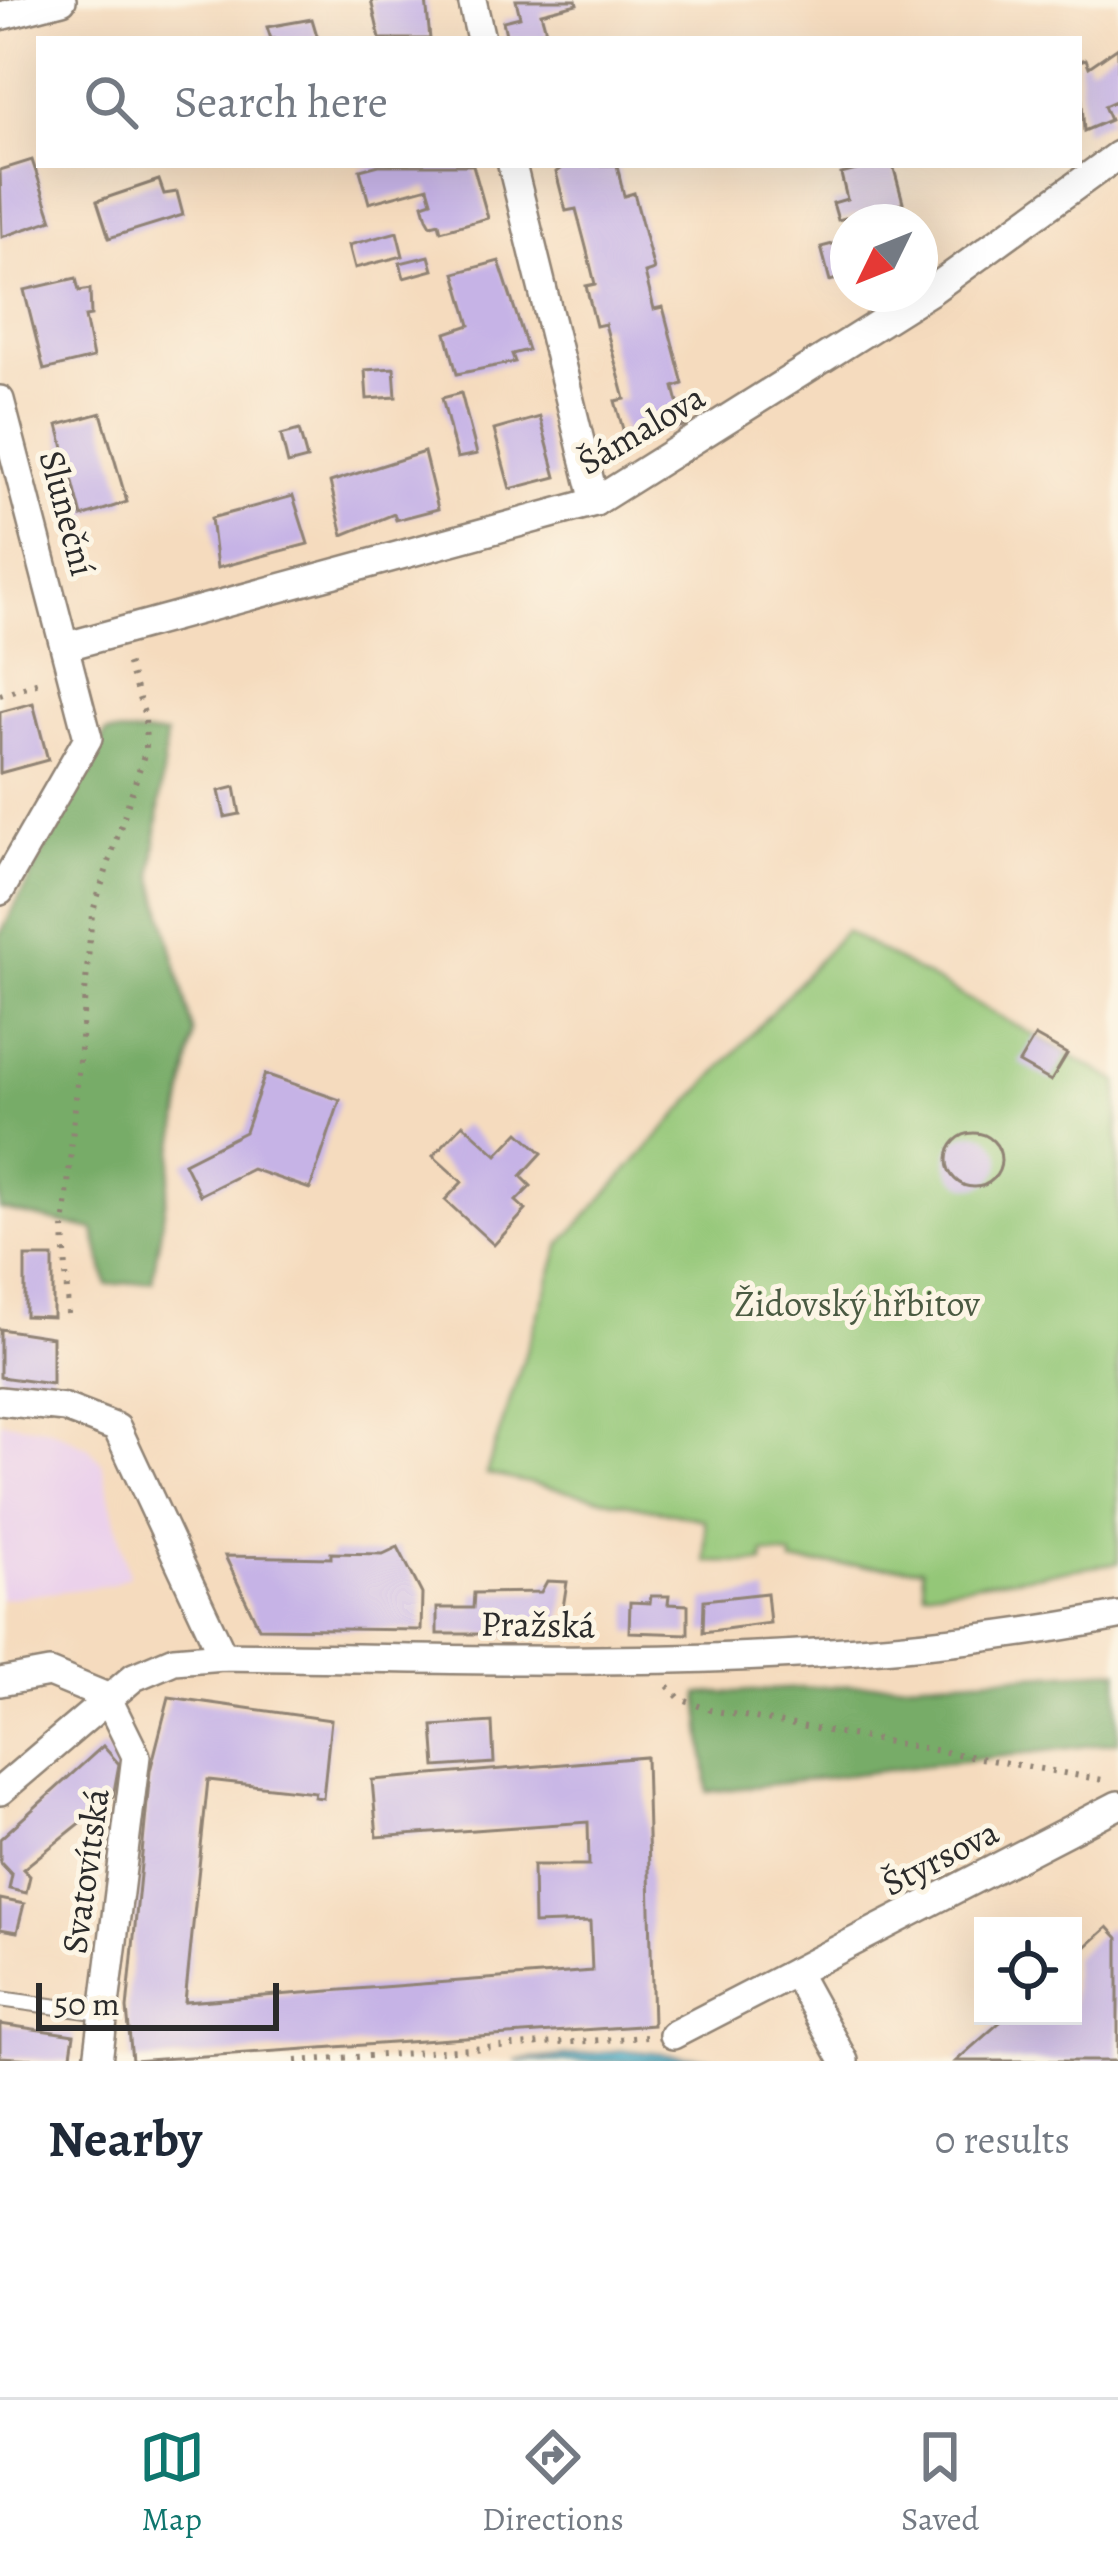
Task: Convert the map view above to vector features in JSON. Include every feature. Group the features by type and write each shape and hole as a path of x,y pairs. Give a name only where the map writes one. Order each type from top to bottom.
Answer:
{"street":[{"path":"0,16 62,0"},
{"path":"472,0 481,36"},
{"name":"Šámalova","path":"70,659 117,632 595,502 932,290 1118,155"},
{"path":"513,168 595,502"},
{"name":"Sluneční","path":"0,400 88,739 0,891"},
{"path":"0,1401 65,1408 117,1428 223,1656"},
{"name":"Pražská","path":"0,1791 107,1697 134,1677 174,1660 223,1656 645,1662 1048,1629 1118,1616"},
{"path":"0,1682 49,1673 107,1697"},
{"name":"Svatovítská","path":"98,2061 136,1756 107,1697"},
{"name":"Štyrsova","path":"673,2036 1118,1805"},
{"path":"795,1972 844,2061"}],"lane":[{"path":"0,1999 102,2013"}],"path":[{"path":"68,1315 64,1230 92,914 146,749 145,716 117,632"},
{"path":"0,695 70,659"},
{"path":"645,1662 680,1700 710,1710 1118,1782"},
{"path":"296,2061 673,2036"}],"shaded area":[{"path":"0,1421 51,1429 89,1448 102,1463 129,1576 111,1585 0,1599"}],"green space":[{"path":"106,733 166,735 153,874 194,1034 152,1281 107,1285 94,1230 0,1209 0,935"},
{"name":"Židovský hřbitov","path":"845,931 1118,1082 1118,1563 924,1591 922,1568 792,1563 792,1556 764,1553 763,1563 706,1562 705,1520 486,1474 561,1244"},
{"path":"1118,1670 1118,1742 708,1792 699,1694"}],"water":[{"path":"625,2050 725,2061 515,2061"}],"building":[{"path":"371,0 426,0 430,36 379,36"},
{"path":"516,0 576,0 577,4 541,13 547,36 506,36 503,21 520,17"},
{"path":"312,19 317,36 270,36 267,27"},
{"path":"1118,47 1118,100 1104,106 1110,120 1084,131 1082,60 1086,59 1089,67"},
{"path":"32,160 52,220 2,237 0,170"},
{"path":"474,168 488,218 441,231 439,223 431,225 427,218 423,204 432,201 428,187 369,203 360,170"},
{"path":"561,168 618,168 624,196 634,193 654,270 645,273 654,309 663,307 683,384 674,387 684,426 626,440 615,401 625,399 605,324 596,326 586,286 595,284 586,247 576,209 566,211 556,172"},
{"path":"894,168 903,202 833,204 847,199 841,174"},
{"path":"159,180 164,194 177,192 183,215 109,238 97,201"},
{"path":"397,232 403,256 355,268 349,245"},
{"path":"830,245 830,281 821,247"},
{"path":"429,256 433,270 404,278 400,263"},
{"path":"499,261 528,350 512,354 515,362 457,374 446,333 470,325 455,273"},
{"path":"76,278 79,291 90,289 91,316 85,317 93,358 44,370 24,290"},
{"path":"394,368 396,397 367,399 365,370"},
{"path":"461,393 477,454 457,458 442,398"},
{"path":"101,413 127,502 82,517 58,425"},
{"path":"540,417 556,477 510,489 494,430"},
{"path":"299,430 307,459 288,464 281,435"},
{"path":"424,452 438,509 396,520 394,514 343,535 330,482"},
{"path":"293,496 308,544 217,568 211,518"},
{"path":"33,703 48,760 0,773 0,712"},
{"path":"235,787 240,814 225,817 219,791"},
{"path":"1035,1036 1067,1054 1051,1081 1019,1063"},
{"path":"265,1074 340,1100 310,1189 252,1169 200,1195 184,1163 245,1132"},
{"path":"463,1124 497,1155 519,1132 542,1153 521,1176 531,1186 516,1201 526,1210 494,1245 445,1200 462,1182 433,1156"},
{"path":"974,1133 993,1141 1001,1160 993,1179 974,1187 955,1179 947,1160 955,1141"},
{"path":"25,1257 53,1257 53,1317 25,1316"},
{"path":"0,1329 52,1337 52,1384 0,1377"},
{"path":"398,1547 422,1594 421,1630 259,1628 225,1556 331,1558 331,1553 383,1554"},
{"path":"547,1581 567,1582 559,1634 437,1634 437,1608 473,1608 474,1593 541,1592"},
{"path":"767,1593 770,1623 703,1632 704,1600"},
{"path":"651,1596 669,1596 668,1604 688,1605 688,1634 629,1632 630,1602 650,1603"},
{"path":"169,1697 331,1720 323,1798 314,1797 315,1792 208,1780 185,2002 592,1971 590,1922 534,1924 533,1865 589,1865 588,1822 377,1837 372,1780 646,1757 653,2025 132,2061 127,2009 150,1771"},
{"path":"492,1722 494,1763 436,1767 433,1726"},
{"path":"103,1746 119,1764 113,1797 23,1869 30,1876 26,1893 9,1889 12,1875 0,1862 0,1839"},
{"path":"0,1899 24,1904 17,1932 0,1929"},
{"path":"1108,1927 1118,1938 1118,2061 956,2061 997,2025 1082,2025 1082,1950"},
{"path":"0,2024 74,2035 70,2061 0,2057"}]}
